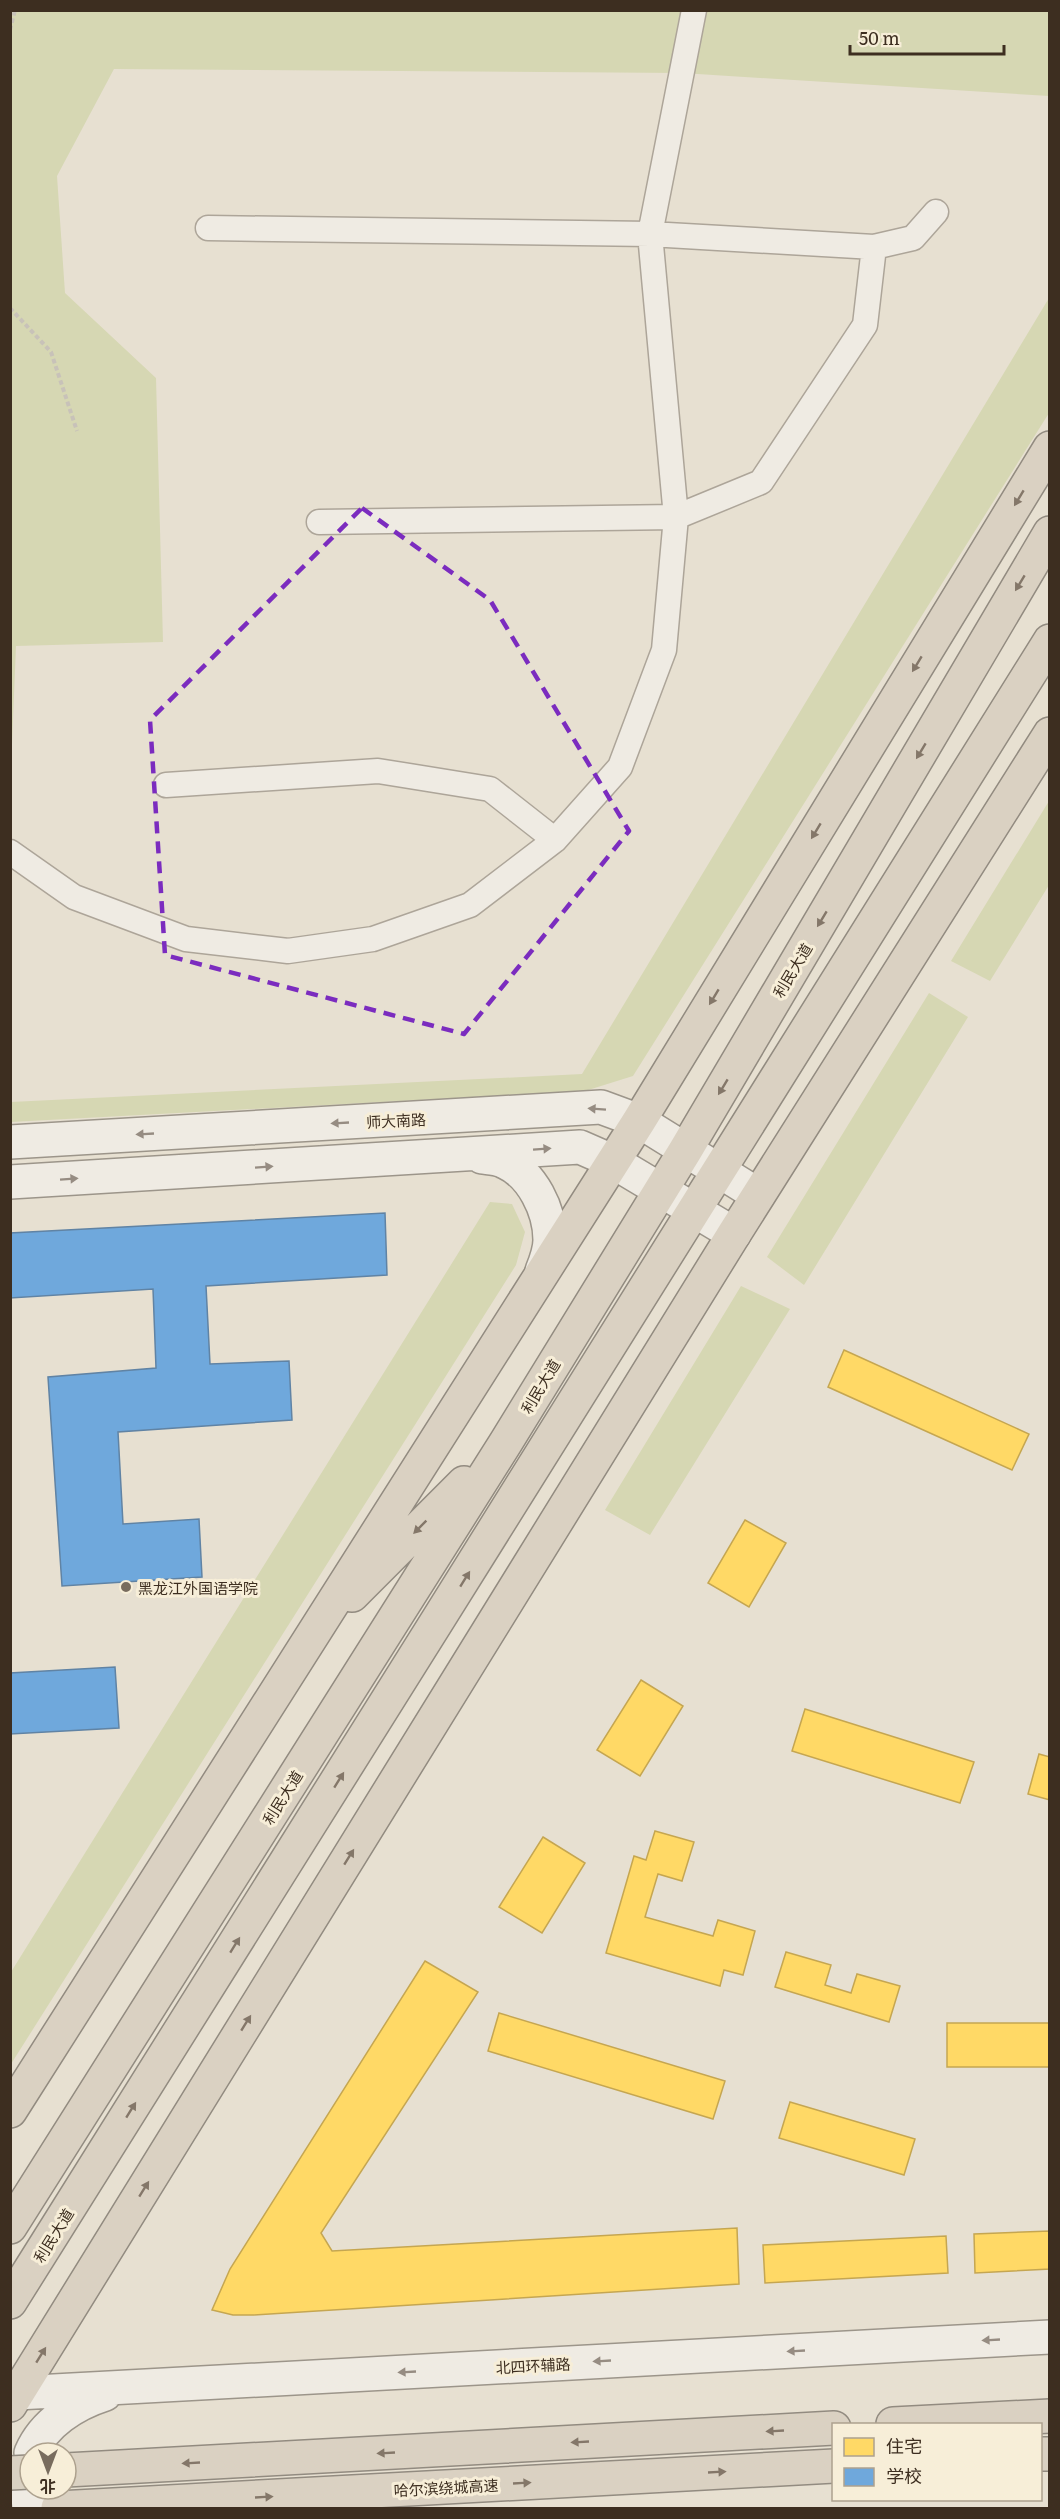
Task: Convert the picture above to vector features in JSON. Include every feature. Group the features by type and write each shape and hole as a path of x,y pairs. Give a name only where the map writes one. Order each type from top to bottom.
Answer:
{"highway":[{"path":"10,2111 309,1637 639,1121 1050,448"},
{"name":"利民大道","path":"10,2227 506,1442 685,1151 1050,532"},
{"name":"利民大道","path":"10,2302 400,1683 1050,641"},
{"path":"14,2399 734,1234 1050,734"},
{"path":"309,1637 506,1442"},
{"path":"400,1683 558,1519"},
{"path":"913,2423 1050,2416"},
{"path":"81,2469 832,2428"},
{"name":"哈尔滨绕城高速","path":"58,2508 832,2466"}],"main road":[{"name":"师大南路","path":"10,1142 601,1107 639,1121 758,1196"},
{"path":"10,1182 580,1147 612,1161 734,1234"},
{"path":"465,1154 502,1160 515,1167 535,1190 549,1228 550,1242 542,1271"},
{"name":"北四环辅路","path":"14,2399 130,2387 1050,2337"},
{"path":"37,2441 52,2423 72,2409 93,2398 130,2387"}],"street":[{"path":"10,852 74,897 186,939 288,951 373,939 470,905 555,840 620,767 664,650 676,517 650,234 694,10"},
{"path":"208,228 650,234 874,247 913,238 936,212"},
{"path":"319,522 676,517 761,482 865,325 874,247"},
{"path":"166,785 378,771 490,789 555,840"}],"path":[{"path":"10,30 15,10"},
{"path":"10,308 51,352 77,431"}],"highlighted area":[{"path":"362,508 490,600 629,831 464,1034 165,955 150,720"}],"green space":[{"path":"11,11 1049,11 1049,96 682,73 114,69 57,176 65,293 156,378 163,642 16,646 11,769"},
{"path":"1049,298 1049,413 633,1076 585,1091 11,1122 11,1102 582,1074"},
{"path":"1049,801 1049,885 990,981 951,961"},
{"path":"929,993 968,1017 804,1285 767,1257"},
{"path":"490,1202 512,1204 525,1232 516,1265 11,2064 11,1972"},
{"path":"741,1286 790,1309 650,1535 605,1510"}],"building: 住宅":[{"path":"844,1350 1029,1434 1012,1470 828,1387"},
{"path":"745,1520 786,1543 749,1607 708,1583"},
{"path":"641,1680 683,1706 640,1776 597,1750"},
{"path":"805,1709 974,1762 960,1803 792,1751"},
{"path":"1039,1754 1050,1757 1050,1800 1028,1794"},
{"path":"655,1831 694,1842 682,1881 658,1874 645,1917 713,1936 718,1920 755,1931 743,1975 724,1970 720,1986 606,1953 634,1856 646,1860"},
{"path":"543,1837 585,1863 542,1933 499,1907"},
{"path":"786,1952 831,1965 825,1985 851,1993 857,1974 900,1986 889,2022 775,1987"},
{"path":"425,1961 478,1992 321,2233 332,2251 737,2228 739,2284 254,2315 233,2315 212,2310 230,2269"},
{"path":"499,2013 725,2081 713,2119 488,2051"},
{"path":"947,2023 1050,2023 1050,2067 947,2067"},
{"path":"790,2102 915,2139 904,2175 779,2138"},
{"path":"1050,2231 1050,2269 975,2273 974,2234"},
{"path":"946,2236 948,2273 765,2283 763,2245"}],"building: 学校":[{"path":"385,1213 387,1275 206,1286 210,1364 289,1361 292,1420 118,1432 123,1524 199,1519 202,1577 62,1586 48,1377 156,1368 153,1289 10,1298 10,1233"},
{"path":"115,1667 119,1728 10,1734 10,1673"}],"place":[{"name":"黑龙江外国语学院","path":"126,1587"}]}
